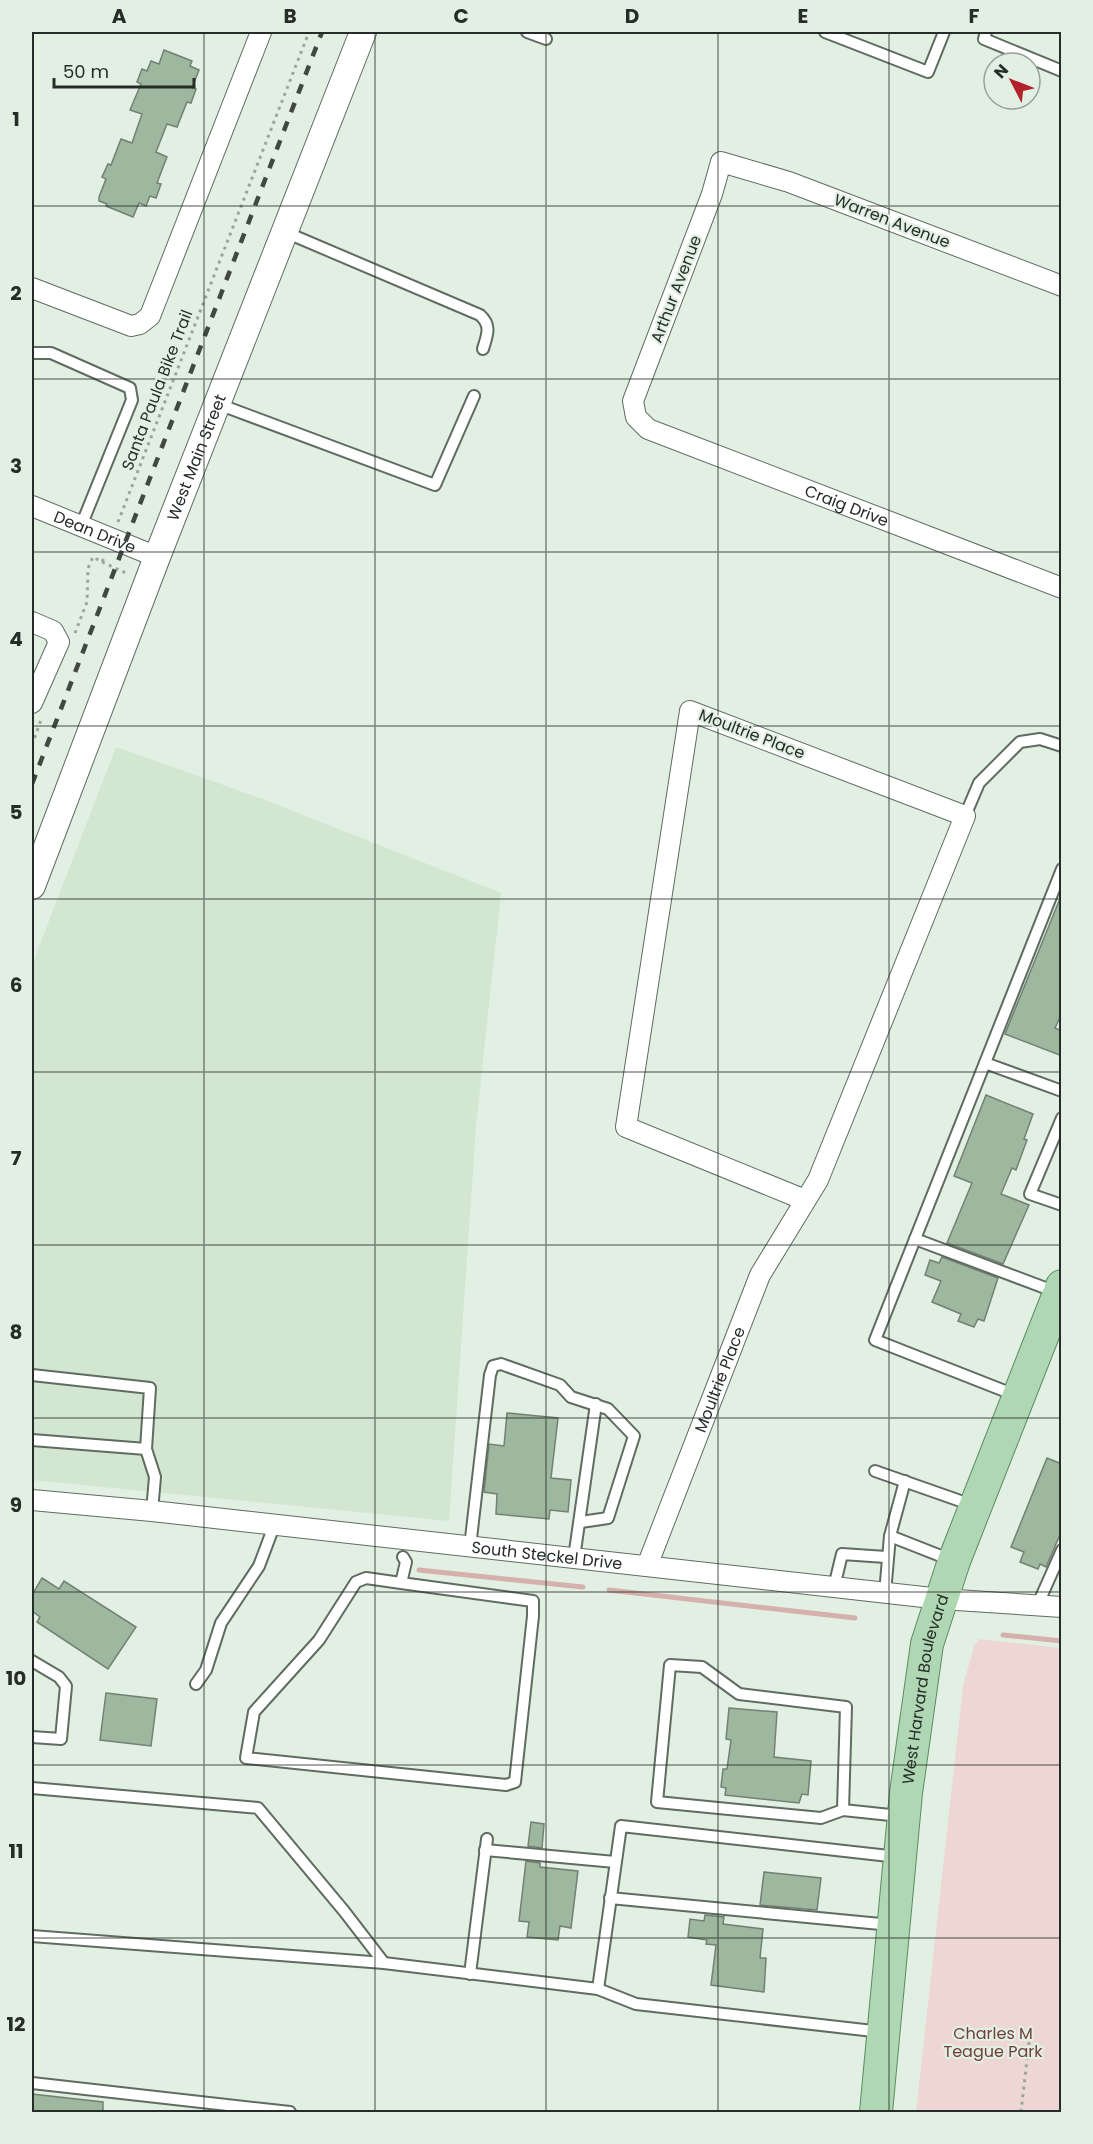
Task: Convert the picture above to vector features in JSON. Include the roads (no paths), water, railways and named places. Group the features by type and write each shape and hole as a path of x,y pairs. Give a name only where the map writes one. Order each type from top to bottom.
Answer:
{"main road":[{"name":"West Harvard Boulevard","path":"876,2112 903,1816 924,1656 954,1561 1018,1396 1047,1337 1060,1290"}],"street":[{"path":"32,288 131,326 140,324 150,316 261,32"},
{"name":"West Main Street","path":"32,886 157,556 363,32"},
{"name":"Warren Avenue","path":"721,162 789,182 1062,286"},
{"name":"Arthur Avenue","path":"636,417 633,401 712,194 721,162"},
{"name":"Craig Drive","path":"636,417 648,429 1062,588"},
{"name":"Dean Drive","path":"32,506 157,556"},
{"path":"32,622 53,630 59,642 38,707"},
{"name":"Moultrie Place","path":"647,1566 760,1275 818,1180 965,816 690,711 626,1127 805,1200"},
{"name":"South Steckel Drive","path":"32,1500 152,1511 274,1526 404,1548 470,1547 941,1599 1062,1607"}],"lane":[{"path":"527,32 546,39"},
{"path":"825,32 928,72 944,32"},
{"path":"986,32 984,39 1062,72"},
{"path":"285,232 480,315 486,320 489,330 483,349"},
{"path":"32,353 51,353 130,388 132,400 81,526"},
{"path":"218,404 435,485 474,396"},
{"path":"965,816 979,783 1020,742 1040,738 1062,746"},
{"path":"1018,1396 875,1340 1062,869"},
{"path":"985,1063 1062,1091"},
{"path":"1062,1118 1030,1194 1062,1205"},
{"path":"915,1239 1060,1290"},
{"path":"470,1547 493,1366 501,1364 560,1385 572,1397 596,1404 621,1420 634,1436 608,1518 580,1522"},
{"path":"32,1375 150,1388 146,1449 155,1477 152,1511"},
{"path":"574,1558 596,1404"},
{"path":"32,1440 146,1449"},
{"path":"875,1471 975,1506"},
{"path":"885,1593 886,1557 905,1481"},
{"path":"196,1684 206,1670 221,1623 259,1566 274,1526"},
{"path":"890,1536 954,1561"},
{"path":"402,1580 406,1562 404,1548"},
{"path":"1038,1604 1062,1550"},
{"path":"834,1587 842,1554 886,1557"},
{"path":"366,1578 402,1580 533,1602 534,1616 515,1782 506,1785 246,1758 254,1712 319,1640 356,1582 366,1578"},
{"path":"32,1661 59,1677 66,1686 61,1739 32,1737"},
{"path":"843,1810 846,1707 739,1694 702,1667 670,1665 657,1802 820,1818 843,1810 903,1816"},
{"path":"32,1788 258,1808 384,1963"},
{"path":"598,1989 621,1826 899,1857"},
{"path":"470,1974 486,1845 615,1862"},
{"path":"610,1898 893,1925"},
{"path":"32,1936 384,1963 598,1989 636,2004 883,2032"},
{"path":"32,2083 290,2112"}],"waterway":[{"path":"419,1570 583,1587"},
{"path":"609,1590 855,1618"},
{"path":"1003,1635 1062,1641"}],"railway":[{"path":"32,784 322,32"}],"park label":[{"name":"Charles M Teague Park","path":"993,2042"}]}
